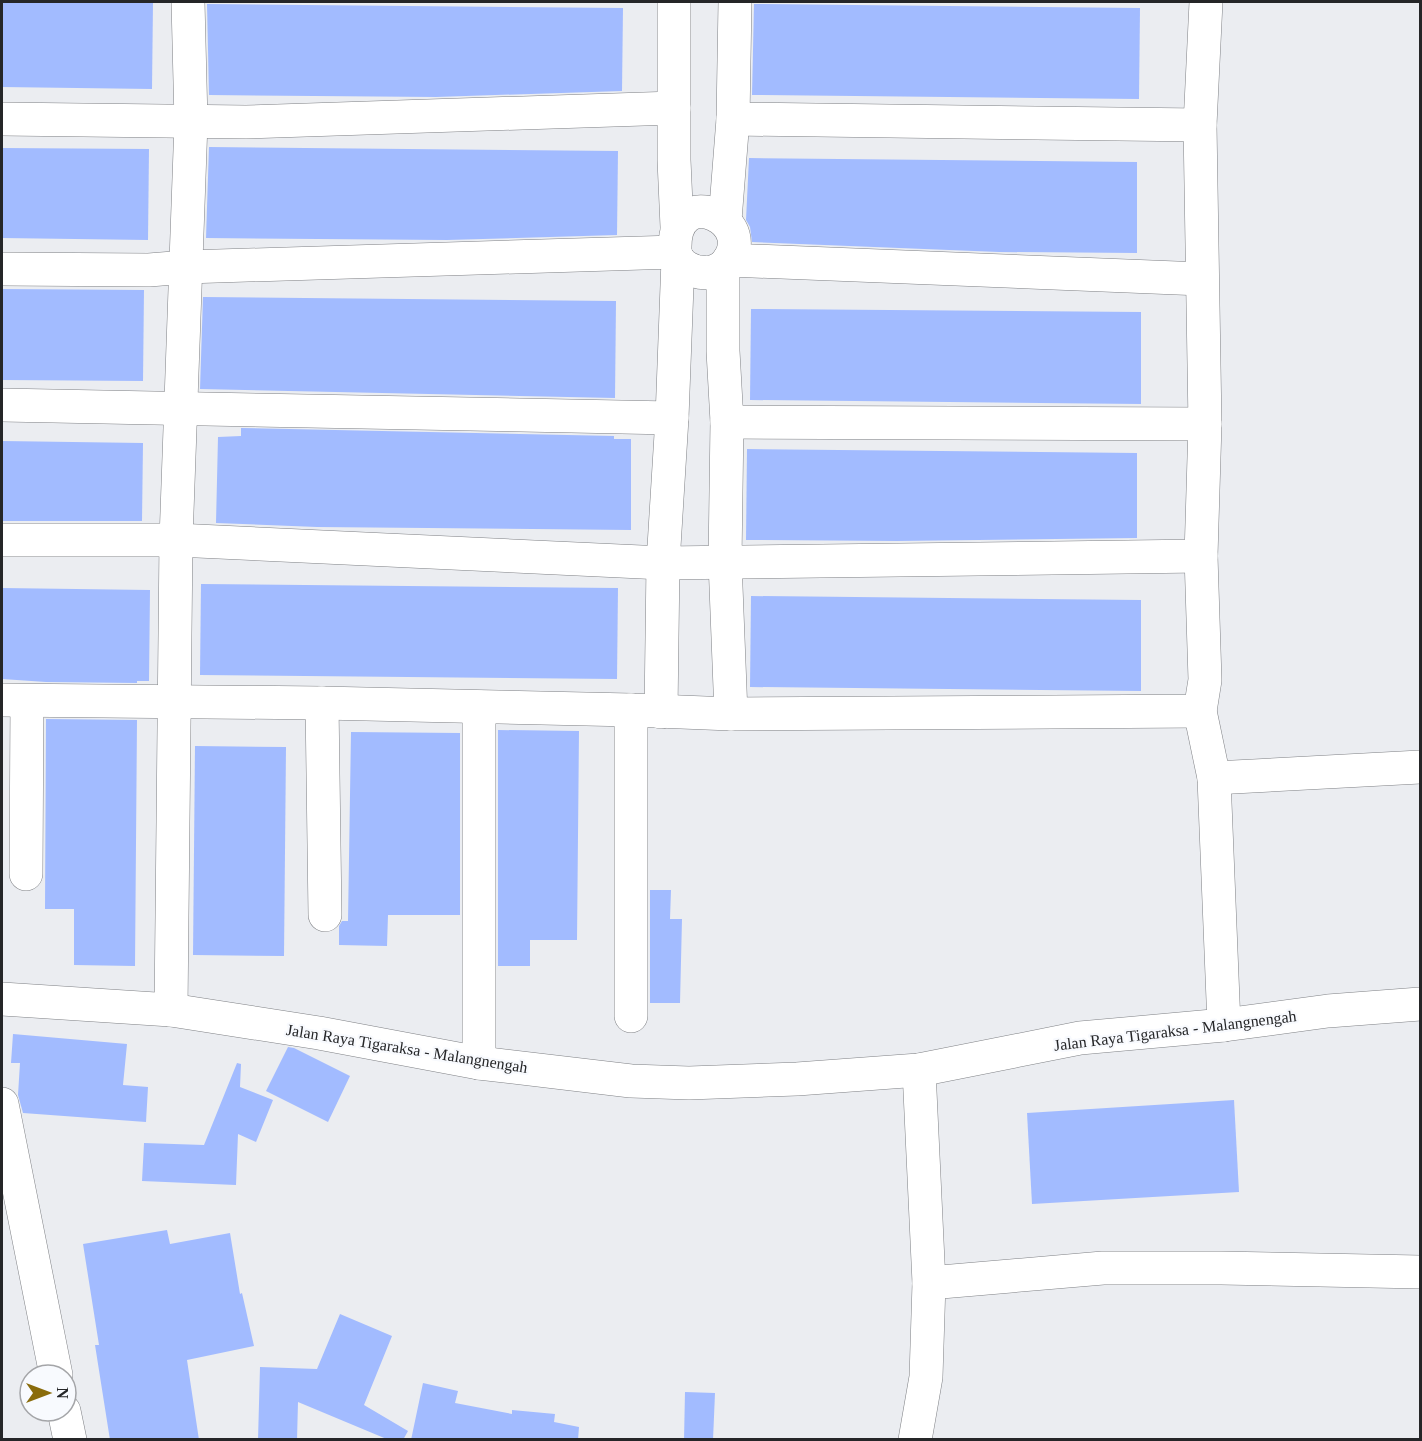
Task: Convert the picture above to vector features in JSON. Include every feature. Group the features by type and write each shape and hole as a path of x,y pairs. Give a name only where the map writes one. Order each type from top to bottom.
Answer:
{"street":[{"path":"171,1010 176,540 191,122 188,2"},
{"path":"632,1016 646,711 663,562 672,417 677,246 674,160 674,2"},
{"path":"730,714 725,561 727,422 723,351 726,263 734,238 725,220 733,119 735,2"},
{"path":"1206,2 1200,125 1205,424 1201,556 1205,680 1200,711 1214,778 1224,1025"},
{"path":"2,119 191,122 674,108"},
{"path":"733,119 1200,125"},
{"path":"725,220 713,213 700,212 687,216 677,246 687,268 699,273 711,273 726,263 1202,279"},
{"path":"2,268 149,270 677,246"},
{"path":"2,405 672,417"},
{"path":"727,422 1205,424"},
{"path":"2,540 176,540 663,562 1201,556"},
{"path":"26,874 14,700 322,703 730,714 1200,711"},
{"path":"322,703 325,915"},
{"path":"478,707 478,1063"},
{"path":"1214,778 1420,767"},
{"name":"Jalan Raya Tigaraksa - Malangnengah","path":"2,999 171,1010 319,1033 478,1063 632,1081 689,1083 797,1079 919,1070 1080,1038 1224,1025 1328,1011 1420,1004"},
{"path":"915,1440 926,1377 929,1283 919,1070"},
{"path":"2,1104 54,1363"},
{"path":"929,1283 1103,1268 1420,1272"},
{"path":"66,1423 69,1440"}],"building":[{"path":"2,2 153,2 152,89 2,87"},
{"path":"207,4 623,8 622,91 436,97 209,95"},
{"path":"754,4 1140,8 1139,99 752,95"},
{"path":"209,147 618,151 617,235 447,240 206,238"},
{"path":"2,148 149,149 148,240 2,238"},
{"path":"749,158 1137,162 1137,253 999,252 752,242 750,227 746,220"},
{"path":"2,289 144,290 143,381 2,380"},
{"path":"203,297 616,301 615,398 200,389"},
{"path":"751,309 1141,312 1141,404 750,400"},
{"path":"241,428 614,436 614,439 631,439 631,530 317,527 216,523 218,437 241,436"},
{"path":"2,441 143,443 142,521 2,521"},
{"path":"747,449 1137,453 1137,538 746,540"},
{"path":"201,584 618,588 617,679 200,675"},
{"path":"2,588 150,590 149,681 137,681 137,683 46,682 2,679"},
{"path":"751,596 1141,600 1141,691 750,687"},
{"path":"46,719 137,720 135,966 74,965 74,909 45,909"},
{"path":"498,730 579,731 577,940 530,940 530,966 498,966"},
{"path":"351,732 460,733 460,915 388,915 387,946 339,945 339,926 342,921 348,921"},
{"path":"195,746 286,747 284,956 193,955"},
{"path":"650,890 671,890 670,919 682,919 680,1003 650,1003"},
{"path":"13,1034 127,1044 123,1085 148,1087 146,1122 23,1113 18,1095 20,1063 11,1063"},
{"path":"288,1047 350,1076 328,1122 266,1091"},
{"path":"237,1063 241,1064 240,1087 273,1100 256,1142 238,1134 236,1185 142,1181 144,1143 204,1145"},
{"path":"1234,1100 1239,1192 1032,1204 1027,1113"},
{"path":"167,1230 170,1244 230,1233 240,1294 242,1293 254,1346 187,1360 199,1440 110,1440 95,1345 99,1345 83,1244"},
{"path":"340,1314 392,1336 364,1405 408,1431 403,1440 389,1440 298,1402 297,1440 258,1440 260,1367 317,1369"},
{"path":"423,1383 458,1391 455,1403 512,1414 512,1410 555,1414 554,1422 579,1427 578,1440 411,1440"},
{"path":"685,1392 715,1393 713,1440 684,1440"}]}
